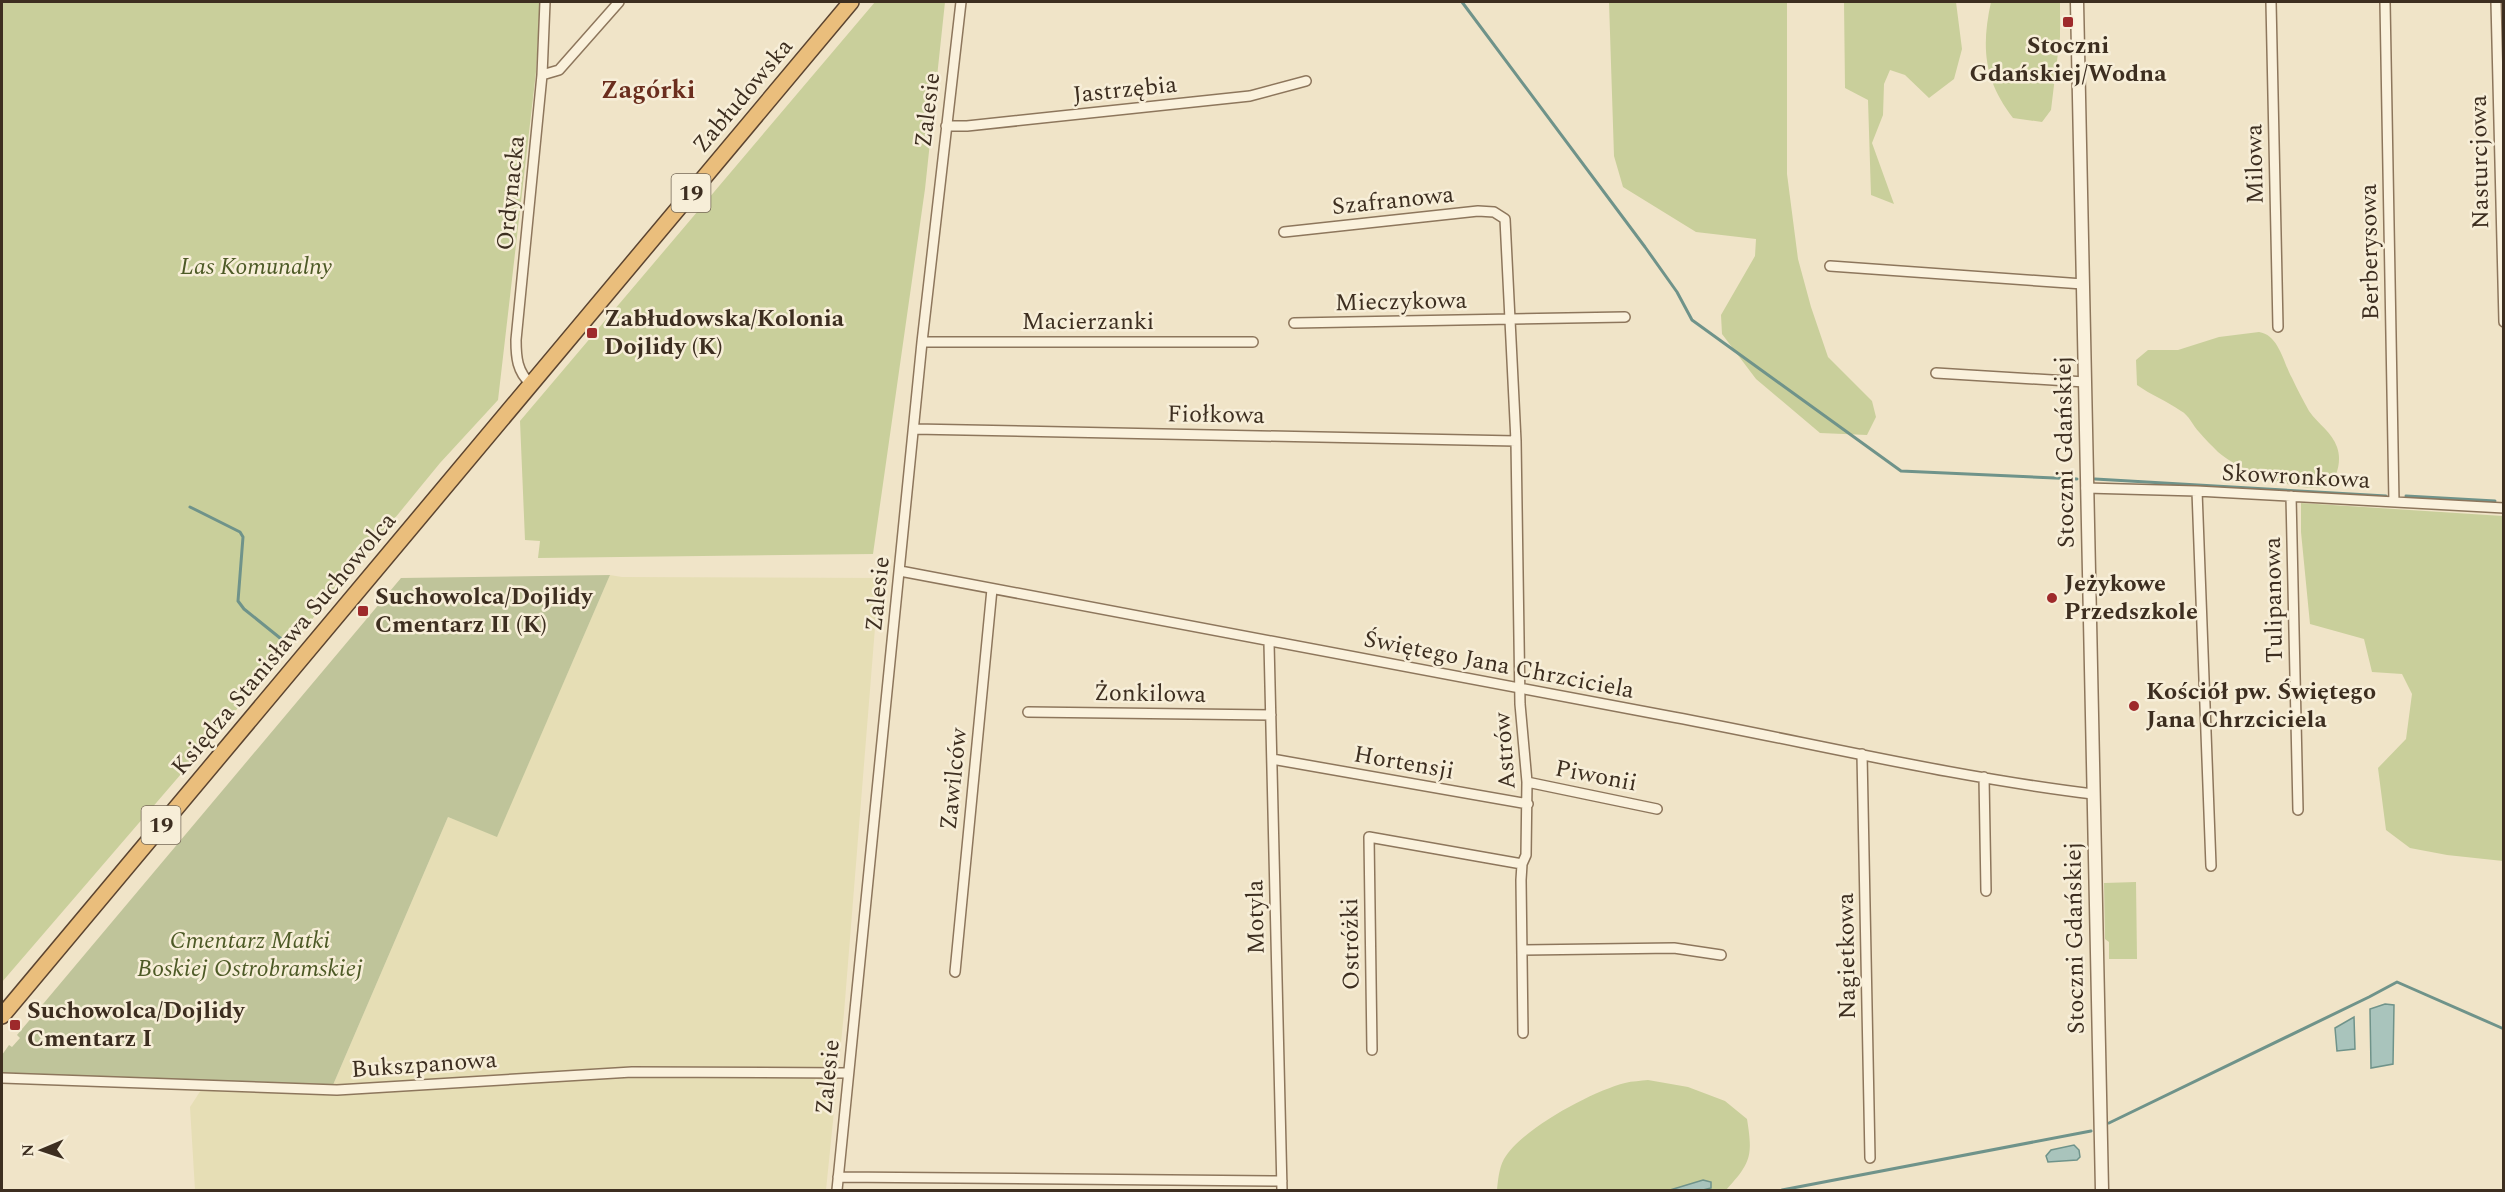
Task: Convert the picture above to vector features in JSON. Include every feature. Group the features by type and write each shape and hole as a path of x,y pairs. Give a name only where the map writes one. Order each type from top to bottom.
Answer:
{"highway":[{"name":"Zabłudowska","path":"531,384 851,2"},
{"name":"Księdza Stanisława Suchowolca","path":"2,1016 531,384"}],"street":[{"name":"Ordynacka","path":"531,384 519,370 516,340 542,75 545,2"},
{"path":"542,75 559,70 619,2"},
{"name":"Zalesie","path":"837,1191 922,342 961,2"},
{"name":"Stoczni Gdańskiej","path":"2077,2 2102,1191"},
{"name":"Milowa","path":"2271,2 2278,327"},
{"name":"Berberysowa","path":"2385,2 2394,502"},
{"name":"Nasturcjowa","path":"2496,2 2504,322"},
{"name":"Jastrzębia","path":"946,126 967,126 1250,96 1306,81"},
{"name":"Szafranowa","path":"1284,232 1478,211 1494,212 1505,219"},
{"name":"Astrów","path":"1505,219 1508,320 1516,441 1521,689 1528,804 1526,855 1522,864 1523,1033"},
{"path":"1830,266 2083,284"},
{"name":"Mieczykowa","path":"1294,323 1625,317"},
{"name":"Macierzanki","path":"922,342 1253,342"},
{"path":"1936,372 2085,382"},
{"name":"Fiołkowa","path":"914,429 1516,441"},
{"name":"Skowronkowa","path":"2086,488 2197,491 2504,508"},
{"path":"2197,491 2211,866"},
{"name":"Tulipanowa","path":"2291,496 2298,810"},
{"name":"Świętego Jana Chrzciciela","path":"900,571 1269,643 1984,777 2092,794"},
{"name":"Zawilców","path":"955,972 992,589"},
{"name":"Motyla","path":"1269,643 1282,1186"},
{"name":"Żonkilowa","path":"1028,712 1271,715"},
{"name":"Nagietkowa","path":"1862,754 1870,1158"},
{"name":"Hortensji","path":"1272,759 1528,804"},
{"path":"1984,777 1986,891"},
{"name":"Piwonii","path":"1527,782 1657,808"},
{"name":"Ostróżki","path":"1372,1050 1369,837 1522,864"},
{"path":"1522,950 1674,948 1721,956"},
{"name":"Bukszpanowa","path":"2,1078 337,1090 632,1072 848,1073"},
{"path":"838,1177 1282,1186"}],"shaded area":[{"path":"610,575 622,577 879,578 844,1013 826,1190 195,1190 190,1107 201,1090 331,1095 333,1085 448,817 497,836"}],"green space":[{"name":"Las Komunalny","path":"2,2 540,2 536,72 498,400 440,463 268,673 2,982"},
{"path":"875,2 945,2 925,189 873,554 538,558 540,541 525,540 520,421"},
{"path":"1609,2 1787,2 1787,174 1798,259 1828,357 1872,401 1876,417 1867,435 1820,433 1756,379 1722,334 1721,315 1755,256 1756,239 1696,232 1623,187 1614,156"},
{"path":"1844,2 1956,2 1962,49 1954,79 1929,98 1905,75 1890,70 1884,84 1883,115 1872,143 1894,204 1871,195 1868,100 1845,88"},
{"path":"1991,2 2060,2 2060,37 2051,110 2042,122 2013,118 1996,90 1987,63 1986,49"},
{"path":"2259,332 2266,334 2276,344 2309,411 2335,442 2339,463 2330,487 2317,488 2287,484 2271,480 2242,467 2218,452 2184,413 2137,385 2136,360 2148,350 2178,350 2219,337"},
{"path":"2301,503 2503,516 2503,861 2447,855 2410,848 2386,830 2378,768 2406,739 2412,694 2402,674 2372,672 2364,639 2310,624 2301,532"},
{"name":"Cmentarz Matki Boskiej Ostrobramskiej","path":"610,575 497,837 448,817 333,1085 2,1073 2,1055 9,1045 12,1047 20,1038 17,1035 401,578"},
{"path":"2136,882 2137,959 2109,959 2109,942 2105,939 2104,883"},
{"path":"1648,1080 1688,1087 1725,1101 1747,1119 1750,1142 1748,1158 1741,1173 1726,1190 1497,1190 1504,1159 1513,1147 1541,1124 1611,1087"}],"water":[{"path":"2385,1004 2394,1005 2393,1064 2371,1068 2370,1009"},
{"path":"2354,1017 2355,1049 2337,1051 2335,1028"},
{"path":"2074,1145 2079,1150 2080,1157 2077,1160 2048,1162 2046,1156 2051,1150"},
{"path":"1703,1180 1711,1182 1711,1188 1670,1190"}],"waterway":[{"path":"1462,2 1645,247 1677,292 1692,320 1901,471 2077,479"},
{"path":"2095,479 2386,496"},
{"path":"2406,496 2495,501"},
{"path":"190,507 240,532 243,537 238,601 244,609 285,642"},
{"path":"2109,1123 2397,982 2504,1029"},
{"path":"1782,1190 2091,1131"}],"place":[{"name":"Stoczni Gdańskiej/Wodna","path":"2068,22"},
{"name":"Zabłudowska/Kolonia Dojlidy (K)","path":"592,333"},
{"name":"Jeżykowe Przedszkole","path":"2052,598"},
{"name":"Suchowolca/Dojlidy Cmentarz II (K)","path":"363,611"},
{"name":"Kościół pw. Świętego Jana Chrzciciela","path":"2134,706"},
{"name":"Suchowolca/Dojlidy Cmentarz I","path":"15,1025"}],"district":[{"name":"Zagórki","path":"648,90"}]}
